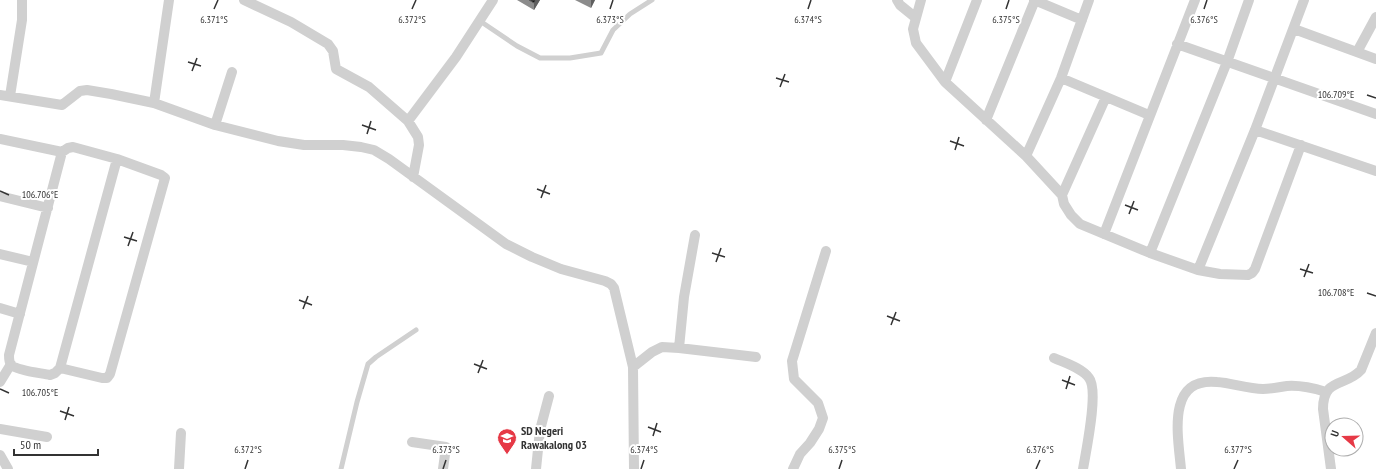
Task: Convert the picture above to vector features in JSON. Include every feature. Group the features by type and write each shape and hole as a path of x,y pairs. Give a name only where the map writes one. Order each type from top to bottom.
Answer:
{"street":[{"path":"22,0 22,20 5,95 62,105 80,91 87,90 154,103 215,125 293,143 342,145 374,150 389,159 506,244 561,269 611,284 614,288 633,367 634,469"},
{"path":"154,103 169,0"},
{"path":"244,0 291,22 328,44 333,51 336,69 369,88 408,121 418,137 419,145 413,177"},
{"path":"408,121 456,57 493,0"},
{"path":"897,0 900,6 916,18"},
{"path":"922,0 913,29 916,43 945,82 1026,156 1062,195 1064,204 1070,215 1080,224 1150,253 1198,270 1220,274 1248,275 1252,273 1255,269 1301,145"},
{"path":"945,82 976,0"},
{"path":"986,120 1035,0 1082,20"},
{"path":"1026,156 1061,78 1089,0"},
{"path":"1104,234 1194,0"},
{"path":"1150,253 1227,62 1249,0"},
{"path":"1198,270 1255,130 1304,0"},
{"path":"1357,52 1376,17"},
{"path":"1294,29 1376,59"},
{"path":"1178,44 1376,114"},
{"path":"215,125 232,72"},
{"path":"1061,78 1149,115"},
{"path":"1062,195 1106,97"},
{"path":"1255,130 1376,171"},
{"path":"0,139 62,152"},
{"path":"60,368 102,378 107,378 110,374 165,178 161,175 117,159 73,147 62,152 9,355 11,364 18,368 50,375 55,374 60,368 117,159"},
{"path":"0,196 48,208"},
{"path":"679,348 684,298 695,235"},
{"path":"793,469 800,454 810,443 819,429 823,418 818,403 794,379 792,361 826,251"},
{"path":"0,254 33,262"},
{"path":"0,308 20,314"},
{"path":"1331,469 1323,400 1328,388 1357,374 1363,365 1376,334"},
{"path":"633,367 652,352 662,347 756,357"},
{"path":"1054,358 1076,368 1088,376 1092,382 1093,401 1084,469"},
{"path":"0,382 11,364"},
{"path":"1181,469 1178,431 1179,407 1183,397 1189,389 1200,382 1217,381 1262,389 1289,386 1307,387 1326,392"},
{"path":"536,469 540,430 550,396"},
{"path":"0,429 47,437"},
{"path":"179,469 181,433"},
{"path":"412,442 446,447 443,469"},
{"path":"0,455 8,469"}],"lane":[{"path":"480,21 517,46 540,58 570,58 601,53 613,30 630,14 652,0"},
{"path":"341,469 368,364 416,330"}],"building":[{"path":"529,0 536,0 534,3"}],"place":[{"name":"SD Negeri Rawakalong 03","path":"507,455"}]}
